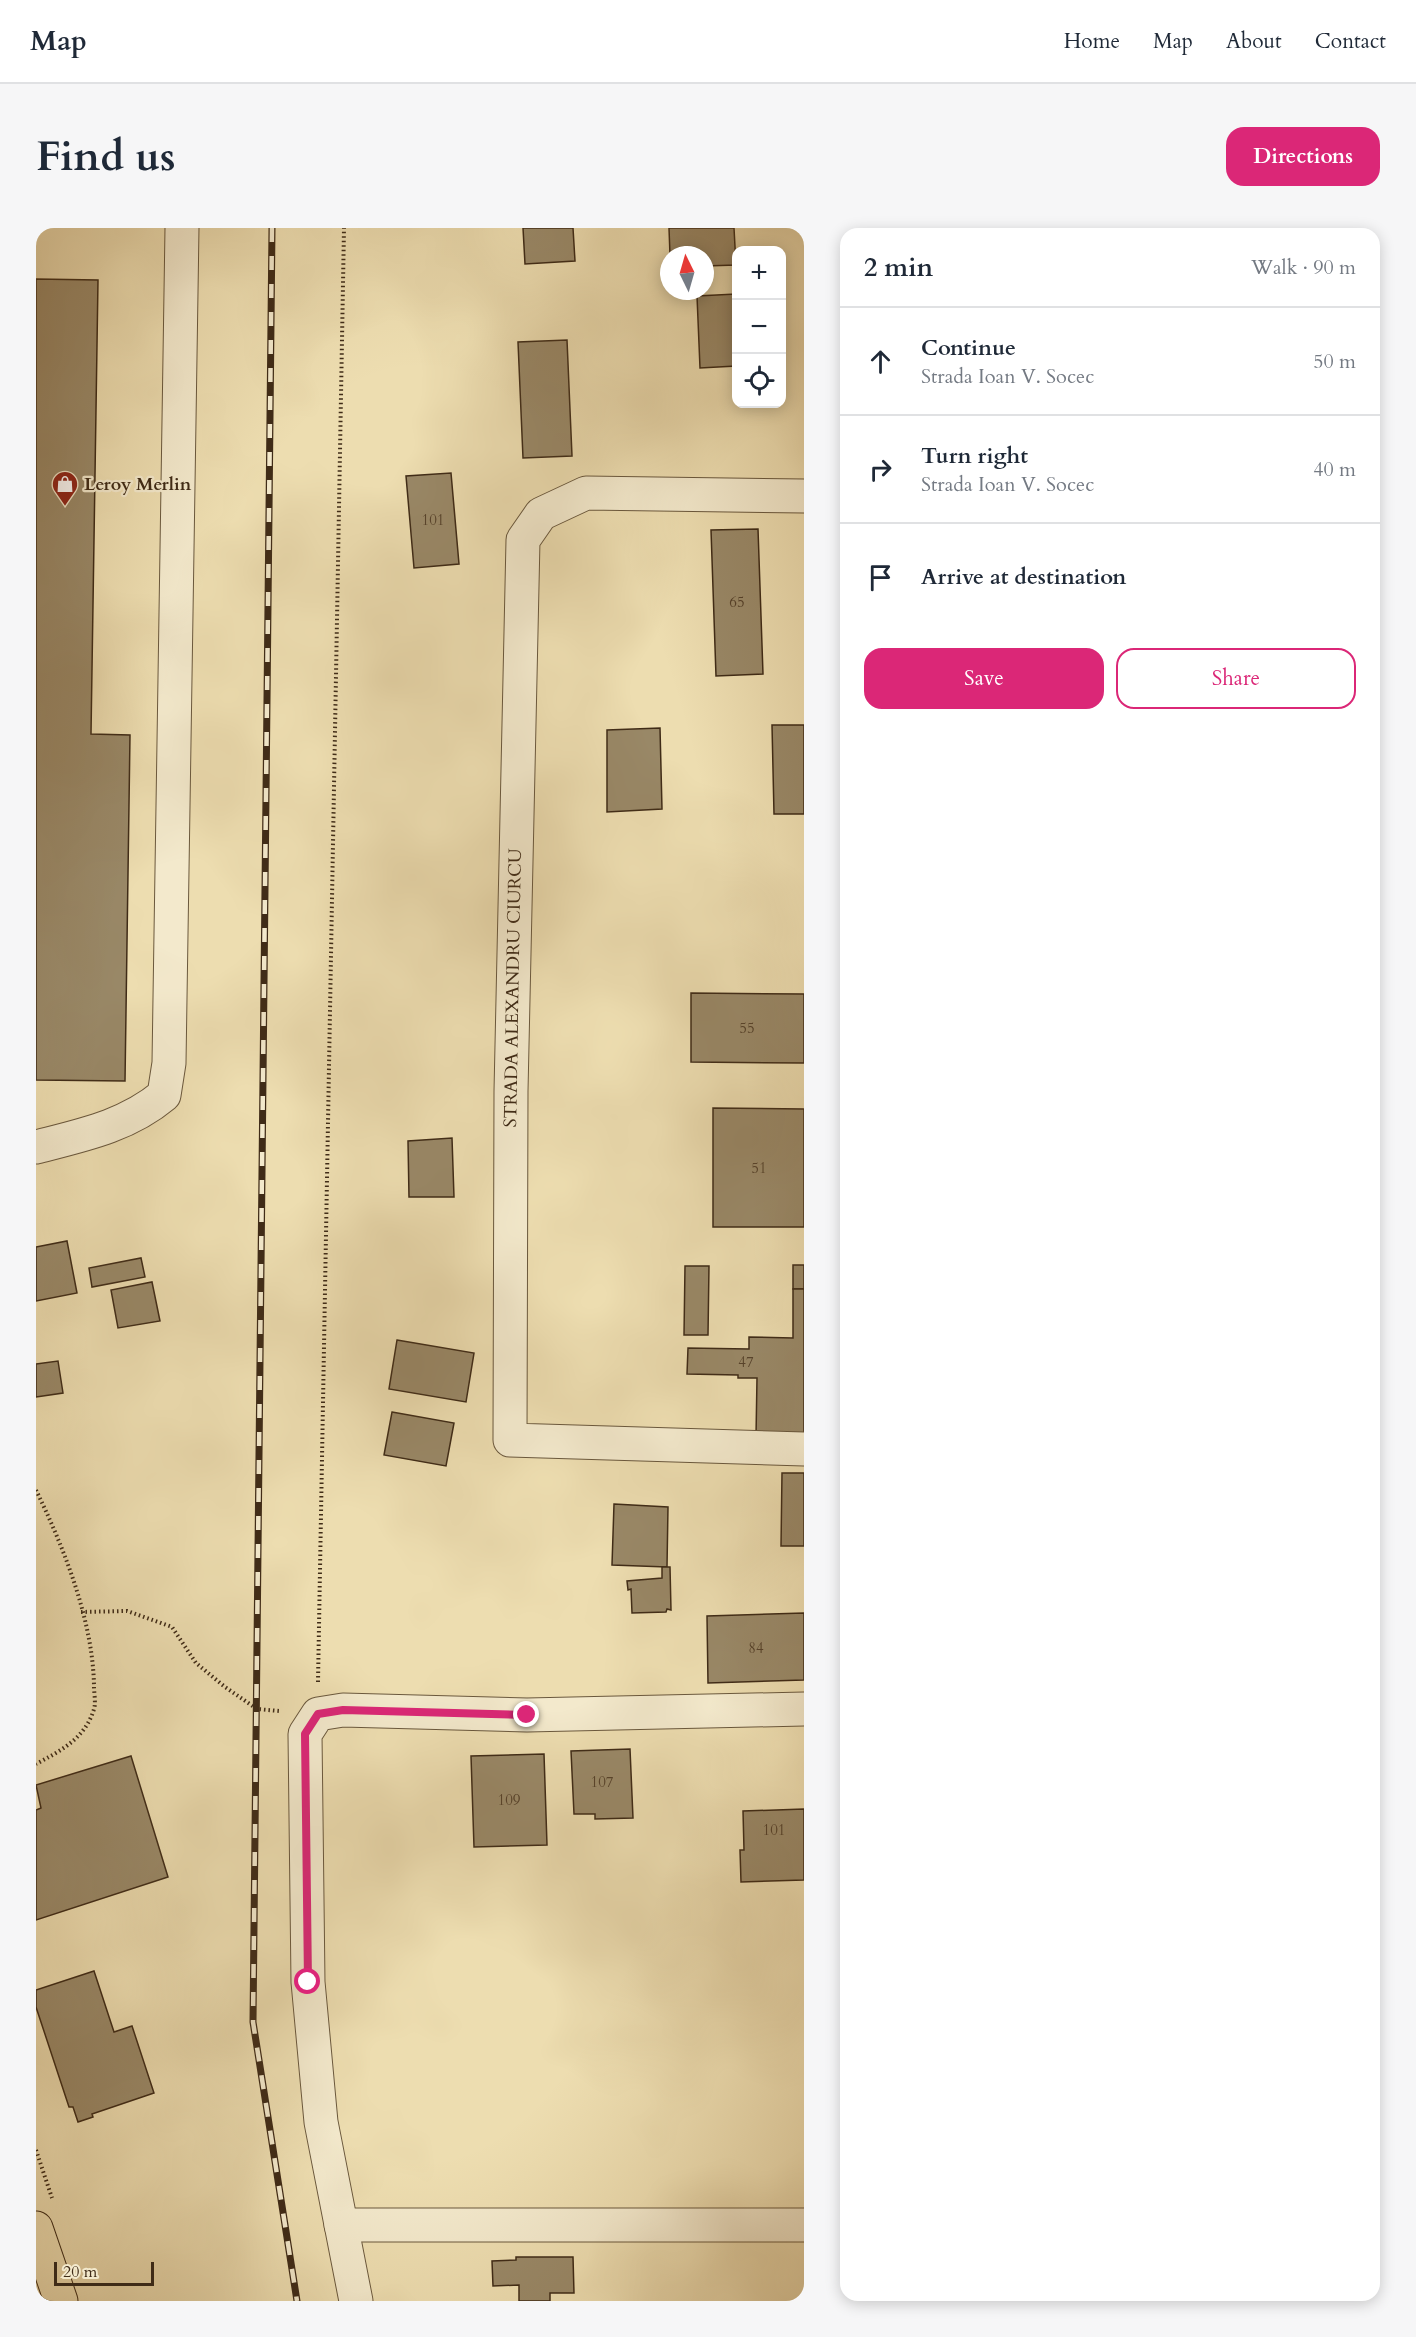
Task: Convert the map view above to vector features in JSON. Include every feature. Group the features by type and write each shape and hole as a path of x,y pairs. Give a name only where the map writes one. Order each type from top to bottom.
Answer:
{"main road":[{"path":"36,2228 61,2301"}],"street":[{"path":"36,1148 107,1129 145,1111 164,1095 169,1063 182,228"},
{"name":"STRADA ALEXANDRU CIURCU","path":"804,496 586,493 541,514 523,540 511,1091 510,1429 510,1440 804,1449"},
{"path":"356,2301 321,2122 308,1982 305,1734 318,1714 343,1710 527,1715 804,1709"},
{"path":"341,2225 804,2225"}],"path":[{"path":"81,1612 127,1611 172,1628 196,1663 257,1709 318,1714 344,228"},
{"path":"36,1490 65,1555 81,1612 94,1663 95,1709 73,1744 36,1764"}],"building":[{"path":"523,228 573,228 575,261 525,264"},
{"path":"669,228 734,228 735,246 732,246 732,265 714,266 714,246 670,246"},
{"name":"Leroy Merlin","path":"36,279 98,280 91,734 130,735 125,1081 36,1080"},
{"path":"732,294 732,366 700,368 697,300 714,300 714,295"},
{"path":"567,340 572,456 523,458 518,342"},
{"path":"451,473 459,564 414,568 406,476"},
{"path":"758,529 763,674 716,676 711,530"},
{"path":"772,725 804,725 804,814 774,814"},
{"path":"660,728 662,809 607,812 607,730"},
{"path":"691,993 804,994 804,1063 691,1062"},
{"path":"713,1108 804,1109 804,1227 713,1227"},
{"path":"452,1138 454,1197 409,1197 408,1141"},
{"path":"67,1241 77,1293 36,1301 36,1247"},
{"path":"141,1258 145,1277 92,1287 89,1268"},
{"path":"793,1265 804,1265 804,1289 793,1289"},
{"path":"685,1266 709,1266 708,1335 684,1335"},
{"path":"152,1282 160,1321 118,1328 111,1290"},
{"path":"793,1289 804,1289 804,1436 756,1436 757,1378 738,1378 738,1375 687,1374 688,1348 749,1349 749,1337 793,1338"},
{"path":"397,1340 474,1353 466,1402 389,1389"},
{"path":"58,1361 63,1393 36,1397 36,1364"},
{"path":"392,1412 454,1423 446,1466 384,1455"},
{"path":"782,1473 804,1473 804,1546 781,1546"},
{"path":"614,1504 668,1507 667,1567 612,1565"},
{"path":"662,1567 670,1567 671,1610 632,1613 631,1589 628,1590 627,1581 662,1578"},
{"path":"804,1613 804,1680 708,1683 707,1616"},
{"path":"630,1749 633,1818 595,1819 595,1814 574,1814 571,1751"},
{"path":"544,1754 547,1845 474,1847 471,1756"},
{"path":"131,1756 168,1877 36,1920 36,1810 41,1808 36,1785"},
{"path":"804,1809 804,1880 741,1882 740,1850 744,1850 743,1811"},
{"path":"94,1971 114,2032 132,2026 154,2093 92,2114 93,2117 78,2122 73,2107 69,2107 36,2007 36,1990"},
{"path":"516,2257 573,2257 574,2293 550,2293 550,2301 519,2301 519,2285 493,2286 492,2261 516,2260"}],"railway":[{"path":"272,228 253,2022 297,2301"}],"place":[{"name":"Leroy Merlin","path":"65,507"}],"route":[{"path":"308,1982 305,1734 318,1714 343,1710 527,1715"}]}
